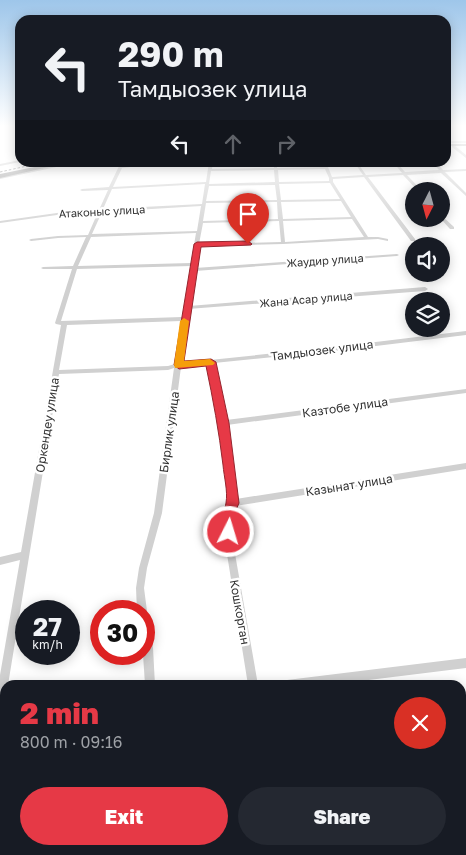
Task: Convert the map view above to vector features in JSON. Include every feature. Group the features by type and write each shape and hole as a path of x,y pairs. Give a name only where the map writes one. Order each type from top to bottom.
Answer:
{"highway":[{"path":"0,177 41,167"},
{"path":"0,177 46,167"}],"street":[{"path":"0,177 52,167"},
{"name":"Оркендеу улица","path":"2,680 4,655 26,555 64,323 58,323 75,267 121,167"},
{"name":"Бирлик улица","path":"141,600 140,588 143,568 158,513 184,319 210,167"},
{"path":"232,167 277,169 326,168 341,200 367,238"},
{"path":"359,167 411,237"},
{"path":"399,167 412,182"},
{"path":"437,167 466,195"},
{"path":"277,169 283,243"},
{"path":"82,190 207,184 279,185 366,176 466,170"},
{"name":"Атаконыс улица","path":"0,222 48,214 100,210 204,204 341,200"},
{"path":"201,222 280,222 353,218"},
{"path":"31,240 199,232"},
{"path":"197,244 283,243 367,238 386,240"},
{"name":"Жаудир улица","path":"43,268 194,267 397,255"},
{"name":"Жана Асар улица","path":"186,308 425,289"},
{"path":"64,323 184,319"},
{"name":"Тамдыозек улица","path":"56,372 168,368 179,365 466,333"},
{"name":"Кошкорган","path":"211,362 223,423 232,503 228,515 230,548 252,680"},
{"name":"Казтобе улица","path":"223,423 466,391"},
{"name":"Казынат улица","path":"232,503 466,466"},
{"path":"0,561 26,555"},
{"path":"328,680 466,663"},
{"path":"149,665 150,680"}],"railway":[{"path":"0,172 22,167"}],"slow traffic":[{"path":"184,321 179,365 210,363"}],"route":[{"path":"229,532 228,515 232,503 231,481 223,423 211,362 179,365 184,319 197,244 248,244"}]}
